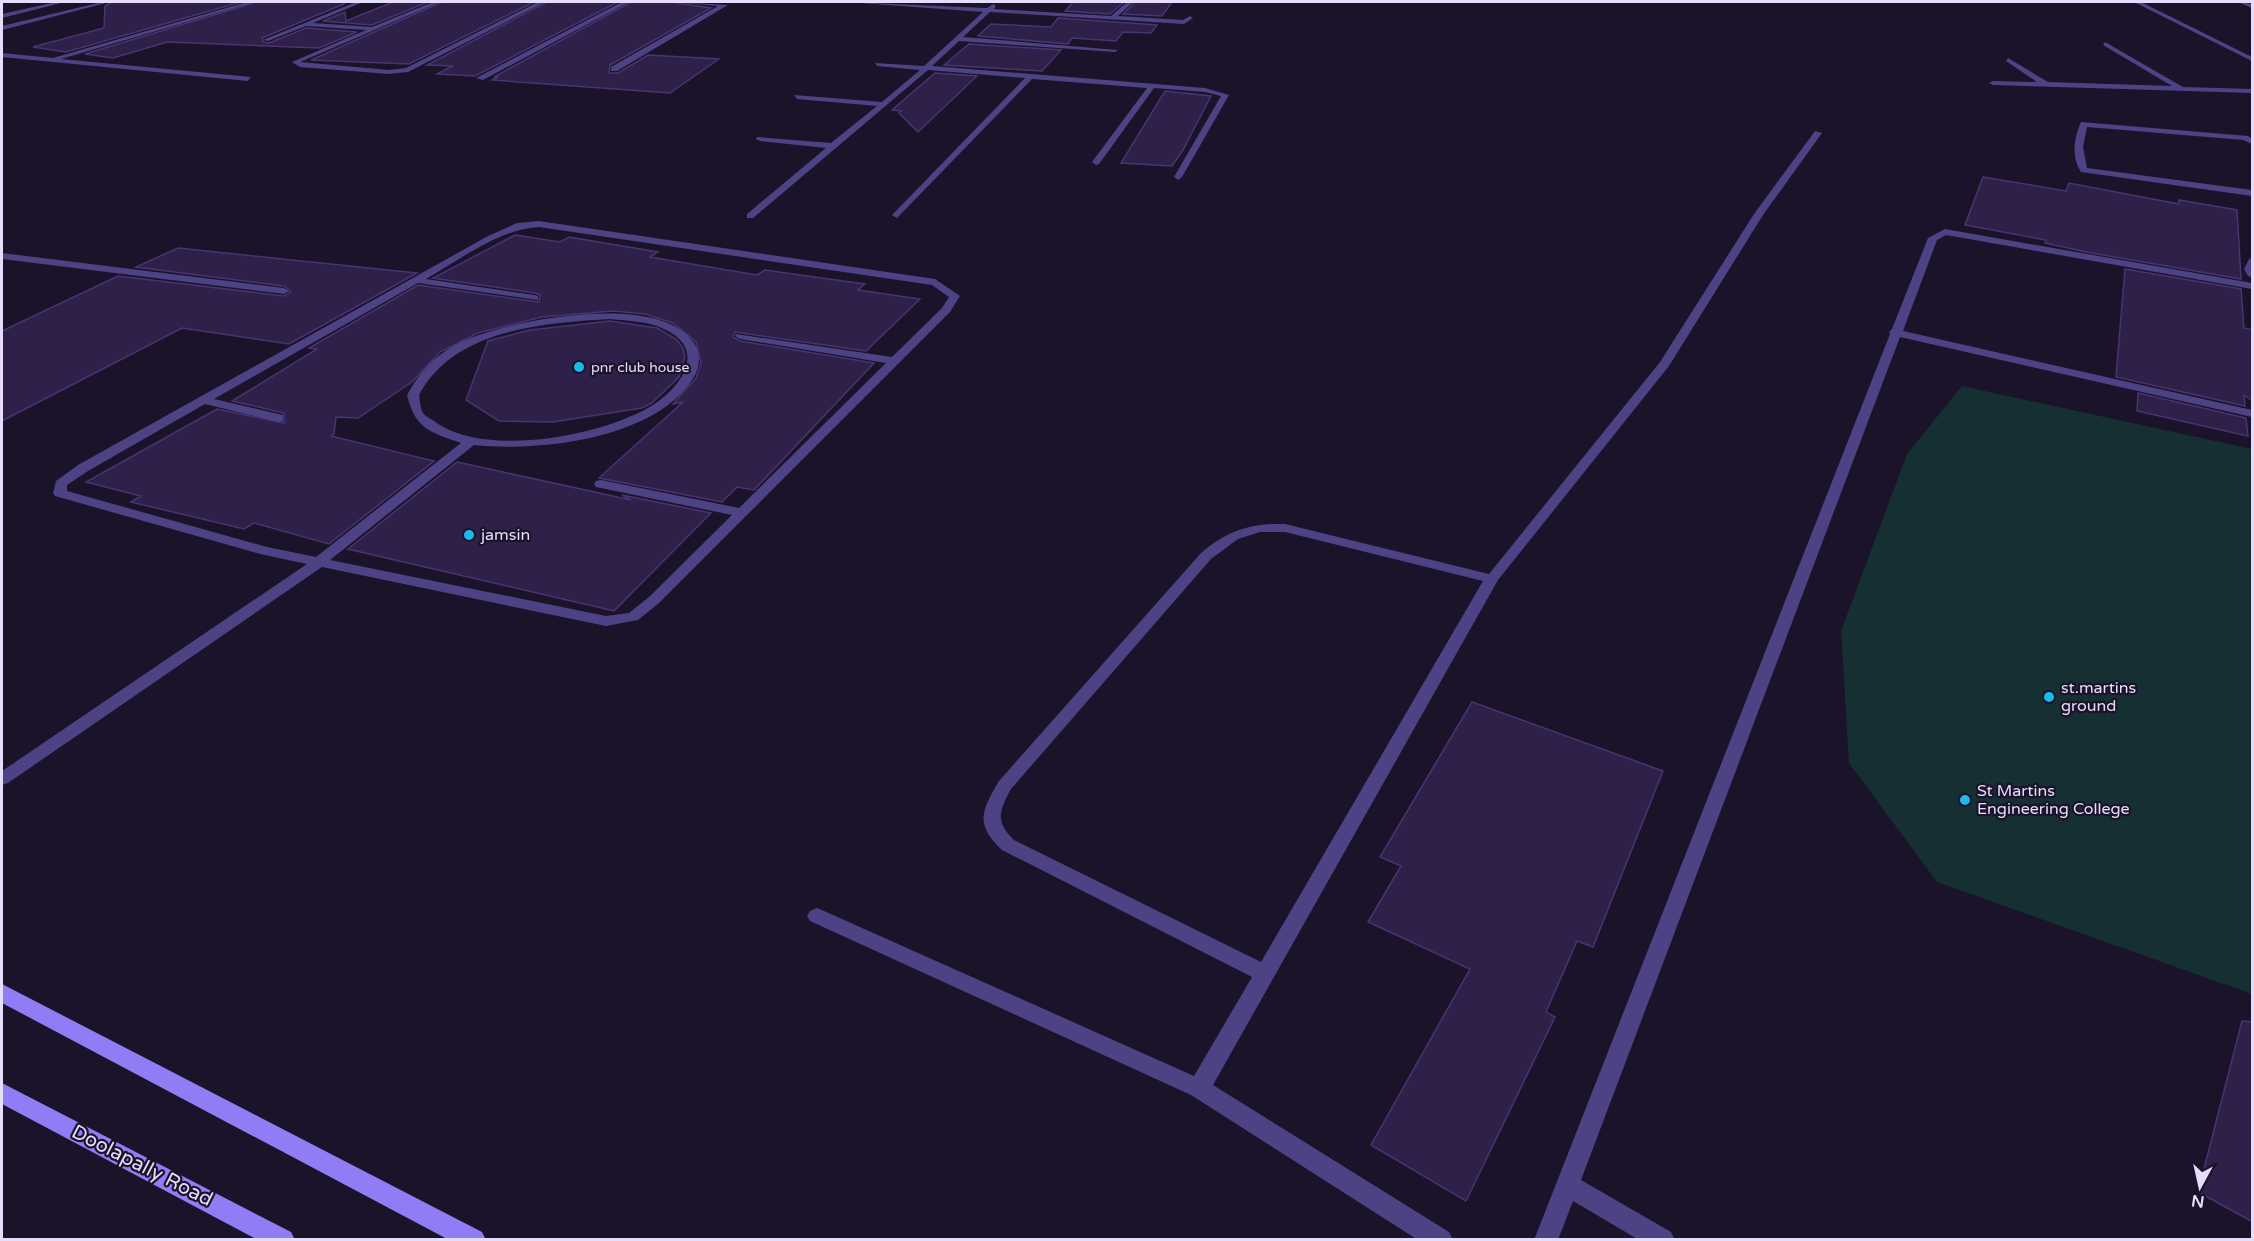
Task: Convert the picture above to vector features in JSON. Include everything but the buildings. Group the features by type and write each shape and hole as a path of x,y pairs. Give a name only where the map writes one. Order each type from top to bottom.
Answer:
{"main road":[{"path":"2,993 474,1239"},
{"name":"Doolapally Road","path":"2,1094 283,1239"}],"street":[{"path":"2,16 62,2"},
{"path":"2,28 107,2"},
{"path":"49,60 252,2"},
{"path":"266,40 360,2"},
{"path":"437,2 295,62 300,65 389,72 408,70 542,2"},
{"path":"480,78 626,2"},
{"path":"676,2 725,5"},
{"path":"614,69 733,2"},
{"path":"849,2 1190,18 1184,22 1115,15"},
{"path":"933,2 992,8"},
{"path":"1041,11 1049,2"},
{"path":"1115,15 1130,2"},
{"path":"2137,2 2253,59"},
{"path":"2241,2 2253,6"},
{"path":"750,216 885,104 992,8"},
{"path":"304,25 372,28"},
{"path":"956,39 1115,50"},
{"path":"2105,44 2181,89"},
{"path":"2,55 248,79"},
{"path":"2008,60 2046,85"},
{"path":"877,64 1215,91 1226,97 1178,177"},
{"path":"897,216 1030,77"},
{"path":"1993,83 2253,91"},
{"path":"1096,162 1152,86"},
{"path":"797,97 885,104"},
{"path":"2253,142 2245,138 2084,124 2079,142 2081,166 2084,170 2253,194"},
{"path":"1199,1088 1492,579 1665,364 1760,214 1818,134"},
{"path":"760,140 834,146"},
{"path":"539,224 935,282 955,296 946,310 895,361 633,617 606,621 318,563 265,551 60,492 61,484 83,468 415,280 520,225 539,224"},
{"path":"1546,1239 1894,332 1933,238 1945,232 2253,286"},
{"path":"2,256 284,291"},
{"path":"2253,261 2248,269 2253,274"},
{"path":"415,280 534,298"},
{"path":"2,779 318,563 470,442 516,445 556,440 615,426 656,408 683,387 695,366 692,346 675,331 646,321 610,316 569,317 526,325 486,337 451,354 426,374 413,395 417,415 436,431 470,442"},
{"path":"1894,332 2253,414"},
{"path":"740,336 895,361"},
{"path":"203,400 279,418"},
{"path":"601,484 742,513"},
{"path":"1265,974 1008,845 992,829 991,819 993,807 1005,785 1206,556 1230,534 1257,526 1284,528 1492,579"},
{"path":"817,916 1199,1088 1441,1239"},
{"path":"1566,1184 1663,1239"}],"green space":[{"name":"st.martins ground","path":"1962,386 2252,449 2252,994 1937,882 1849,763 1841,631 1907,454"}],"place":[{"name":"pnr club house","path":"579,367"},
{"name":"jamsin","path":"469,535"},
{"name":"st.martins ground","path":"2049,697"},
{"name":"St Martins Engineering College","path":"1965,800"}]}
